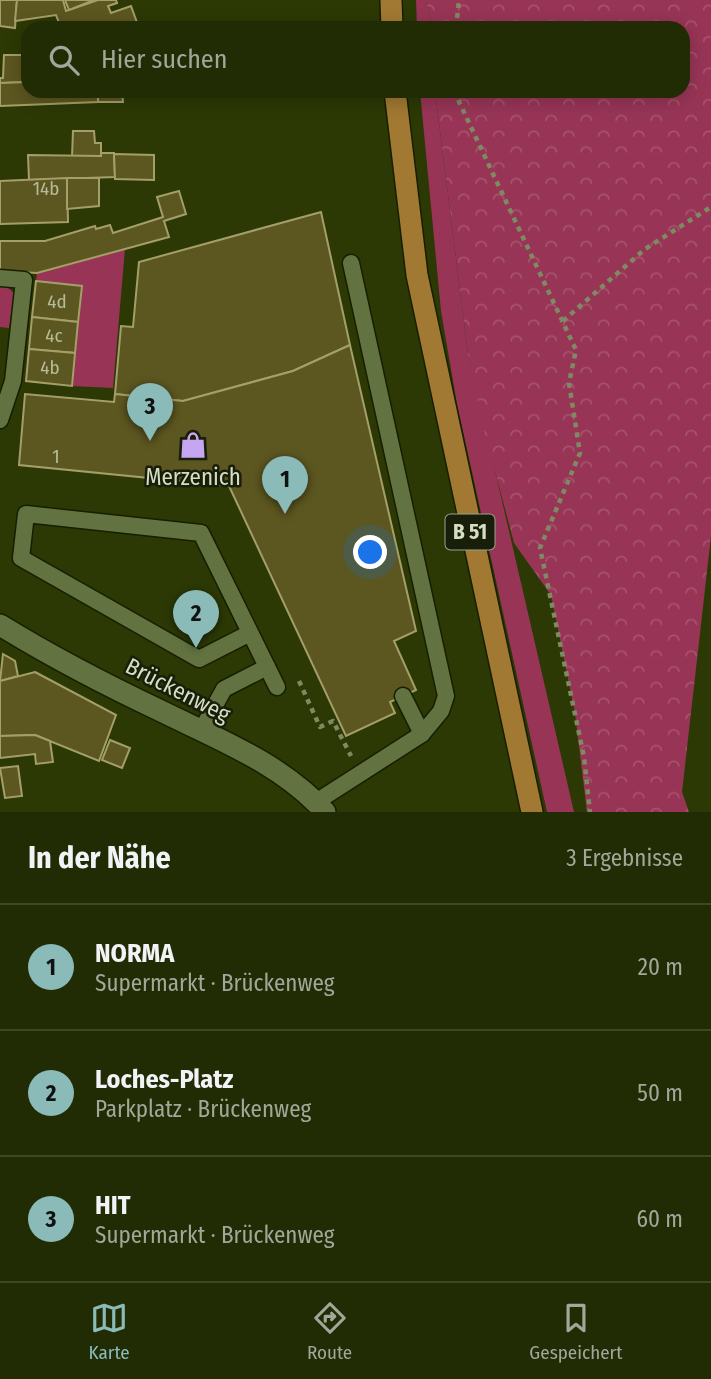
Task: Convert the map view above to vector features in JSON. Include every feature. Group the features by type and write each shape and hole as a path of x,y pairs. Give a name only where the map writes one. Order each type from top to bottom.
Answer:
{"main road":[{"path":"391,0 392,21"},
{"name":"B 51","path":"396,98 417,275 532,812"}],"street":[{"name":"Brückenweg","path":"0,625 91,676 285,776 321,807"}],"lane":[{"path":"321,807 339,785 396,753 422,734 442,711 445,683 351,263"},
{"path":"0,278 24,280 13,381 0,420"},
{"path":"250,633 199,659 21,558 26,514 201,533 277,687"},
{"path":"201,731 224,689 267,667"},
{"path":"403,696 422,734"}],"path":[{"path":"457,21 459,0"},
{"path":"457,98 576,350 569,383 580,453 540,548 584,757 590,812"},
{"path":"563,321 645,249 711,207"},
{"path":"313,712 320,727 333,721 342,741"}],"green space":[{"path":"416,0 426,0 430,21 417,21"},
{"path":"426,0 711,0 711,536 682,792 689,812 587,812 575,713 551,595 514,543 482,422 468,354 436,98 690,98 690,21 430,21"},
{"path":"421,98 436,98 468,354 574,812 547,812 457,404 441,311"},
{"path":"125,249 113,388 72,386 81,286 36,281 37,273"},
{"path":"0,284 14,293 9,328 0,327"}],"building":[{"path":"0,0 17,0 15,28 0,26"},
{"path":"17,0 63,0 66,11 98,0 116,0 117,3 108,6 111,13 131,6 136,21 58,21 56,15 15,21"},
{"path":"65,0 94,0 69,10"},
{"path":"4,55 21,55 21,82 0,83 0,78 3,78"},
{"path":"21,82 21,98 98,98 98,102 0,106 0,83"},
{"path":"98,98 123,98 123,102 98,102"},
{"path":"73,131 94,131 95,143 101,143 101,156 72,157"},
{"path":"101,153 114,153 115,177 29,180 28,155 101,156"},
{"path":"114,154 154,155 154,180 115,179"},
{"path":"67,178 68,222 0,224 0,181"},
{"path":"67,178 99,178 99,206 67,209"},
{"path":"179,191 186,214 164,221 169,237 37,273 0,271 0,241 45,241 95,226 96,229 110,225 113,233 163,217 157,197"},
{"path":"321,212 350,345 293,371 183,401 115,394 121,326 133,327 139,262"},
{"path":"36,281 82,286 78,322 32,317"},
{"path":"32,317 78,322 75,353 29,349"},
{"path":"350,345 416,631 394,641 416,690 390,702 395,713 346,736 229,486 19,465 25,394 114,402 115,394 183,401 293,371"},
{"path":"29,349 75,353 72,386 26,381"},
{"path":"3,654 15,661 18,676 0,681"},
{"path":"35,672 116,715 99,761 35,735 0,736 0,681"},
{"path":"35,735 50,741 53,762 36,764 35,754 0,758 0,736"},
{"path":"110,740 130,748 122,768 102,760"},
{"path":"18,766 22,796 5,798 0,768"}],"place":[{"name":"HIT","path":"150,441"},
{"name":"Merzenich","path":"193,445"},
{"name":"NORMA","path":"285,514"},
{"name":"Loches-Platz","path":"196,648"}]}
